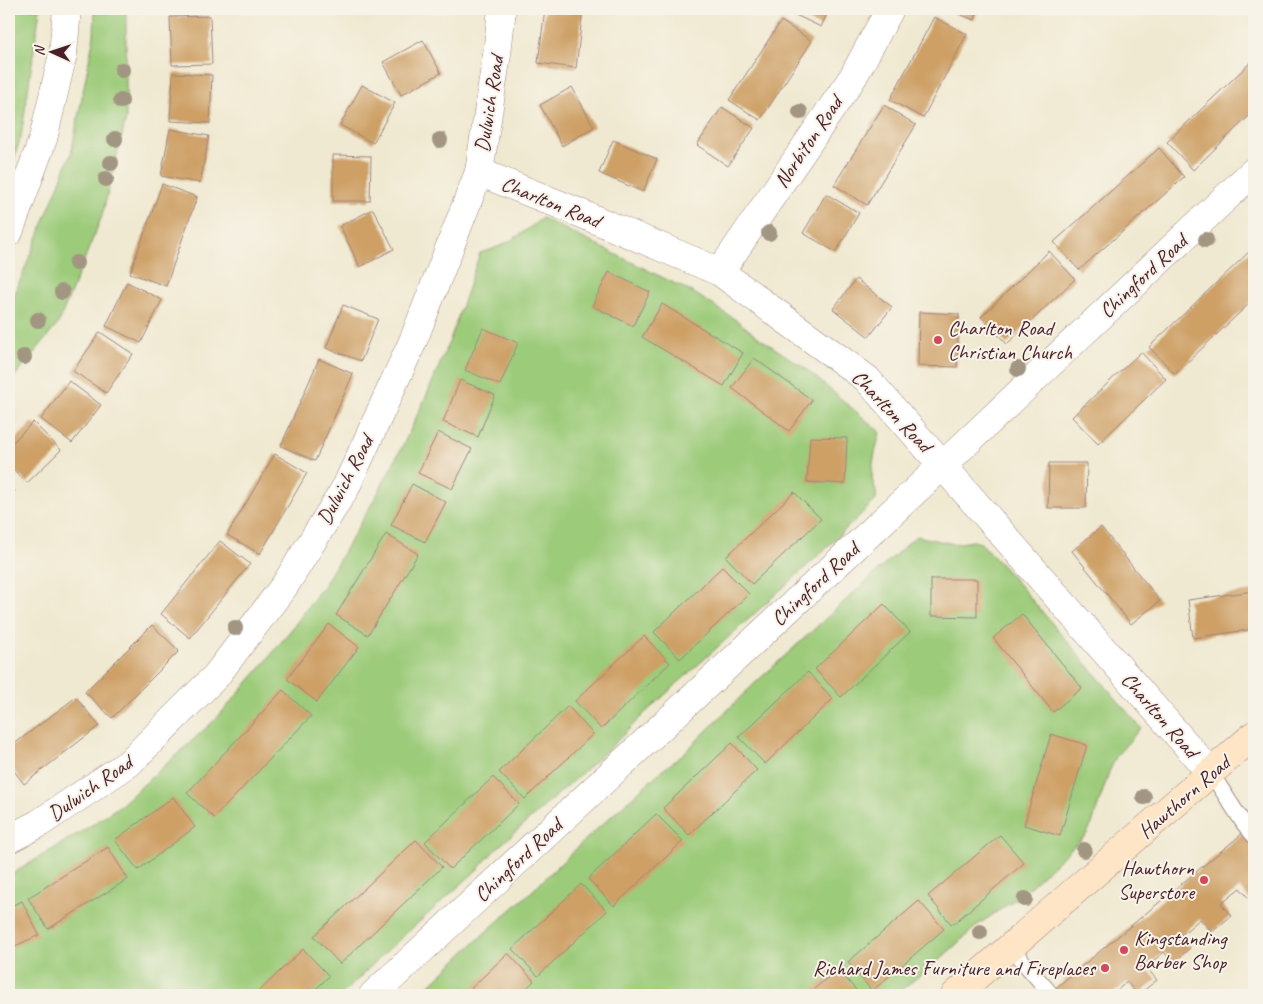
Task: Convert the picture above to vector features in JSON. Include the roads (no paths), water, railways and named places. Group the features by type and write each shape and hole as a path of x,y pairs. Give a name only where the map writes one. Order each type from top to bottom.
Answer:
{"street":[{"path":"9,232 43,139 63,54 67,9"},
{"name":"Dulwich Road","path":"9,839 38,824 130,763 216,676 285,585 346,487 413,341 479,172 502,9"},
{"name":"Norbiton Road","path":"720,272 853,77 890,9"},
{"name":"Chingford Road","path":"373,995 943,465 1254,171"},
{"name":"Charlton Road","path":"479,172 720,272 867,379 1211,774"},
{"name":"Hawthorn Road","path":"955,995 1254,735"}],"lane":[{"path":"1211,774 1254,836"},
{"path":"1010,947 1052,995"}],"place":[{"name":"Charlton Road Christian Church","path":"938,340"},
{"name":"Hawthorn Superstore","path":"1204,880"},
{"name":"Kingstanding Barber Shop","path":"1124,950"},
{"name":"Richard James Furniture and Fireplaces","path":"1105,968"}]}
